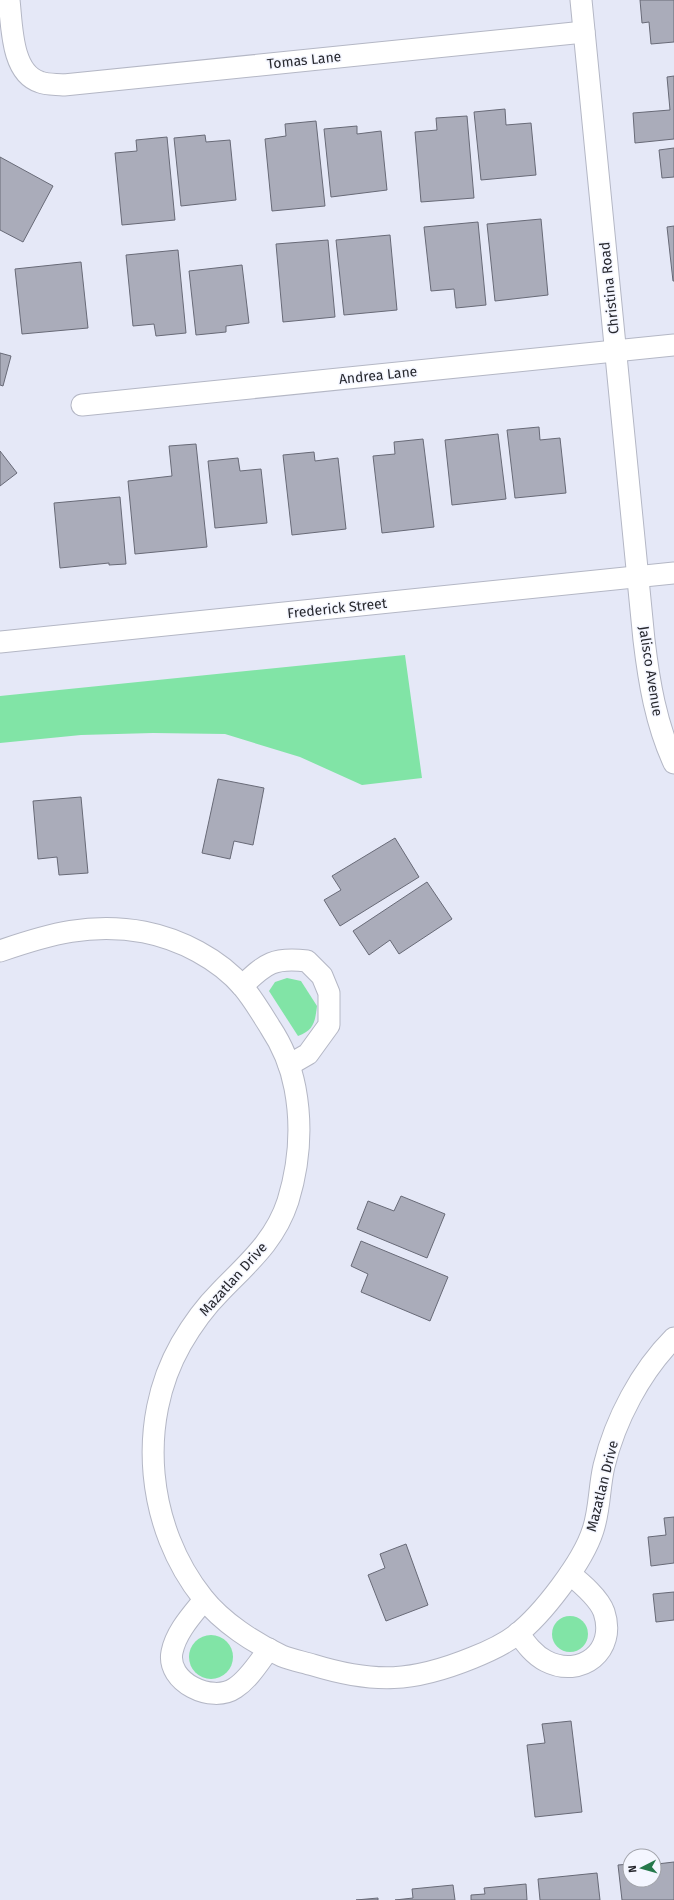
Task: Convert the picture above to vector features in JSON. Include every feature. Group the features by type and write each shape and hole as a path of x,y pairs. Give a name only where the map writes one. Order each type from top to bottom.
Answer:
{"street":[{"name":"Tomas Lane","path":"9,0 18,60 26,74 40,82 64,85 584,32"},
{"name":"Christina Road","path":"580,0 638,576"},
{"name":"Andrea Lane","path":"82,404 616,352 674,345"},
{"name":"Frederick Street","path":"0,642 674,573"},
{"name":"Jalisco Avenue","path":"638,576 650,684 665,743 674,763"},
{"name":"Mazatlan Drive","path":"0,951 60,932 90,929 142,932 166,937 195,951 222,967 242,986 278,1039 289,1064 295,1085 299,1144 287,1204 275,1230 259,1253 218,1294 198,1318 177,1353 165,1377 158,1401 154,1434 154,1467 157,1501 172,1548 204,1600 222,1617 247,1636 284,1657 333,1671 370,1678 396,1679 425,1675 454,1666 485,1653 518,1634 534,1618 570,1574 592,1534 600,1499 603,1470 610,1445 638,1386 653,1362 674,1338"},
{"path":"242,986 256,972 271,962 287,958 308,960 322,976 329,993 329,1025 308,1054 289,1064"},
{"path":"518,1634 529,1648 545,1661 567,1668 584,1664 599,1653 606,1633 604,1612 588,1590 570,1574"},
{"path":"204,1600 178,1637 172,1653 174,1668 182,1680 196,1690 223,1694 235,1688 245,1679 269,1648"}],"green space":[{"path":"405,655 422,778 362,785 300,757 225,734 153,733 81,735 0,743 0,696"},
{"path":"287,978 301,981 317,1006 313,1025 303,1034 298,1036 269,991 275,982"},
{"path":"574,1616 583,1621 587,1627 587,1641 583,1647 574,1652 566,1652 557,1647 553,1641 552,1630 557,1621 563,1617"},
{"path":"207,1635 215,1635 227,1641 233,1653 233,1661 227,1673 215,1679 207,1679 195,1673 189,1661 189,1653 195,1641"}],"building":[{"path":"640,0 674,0 674,42 651,44 649,22 642,23"},
{"path":"674,76 674,139 635,143 633,113 670,110 667,77"},
{"path":"505,109 506,125 531,123 536,175 481,180 474,112"},
{"path":"467,116 474,198 421,202 415,132 437,130 436,118"},
{"path":"316,121 325,206 272,211 265,139 286,136 285,124"},
{"path":"357,126 357,134 381,131 387,190 331,197 324,129"},
{"path":"205,135 206,142 230,140 236,200 181,206 174,138"},
{"path":"167,137 175,220 122,225 115,153 137,151 136,140"},
{"path":"674,148 674,177 662,178 659,150"},
{"path":"0,157 53,186 23,242 0,230"},
{"path":"541,219 548,295 495,301 487,224"},
{"path":"478,222 486,305 456,308 454,289 431,291 424,227"},
{"path":"674,226 674,281 673,281 667,227"},
{"path":"390,235 397,310 344,315 336,240"},
{"path":"328,240 335,317 283,322 276,244"},
{"path":"178,250 186,333 156,336 154,324 133,326 126,255"},
{"path":"81,262 88,328 22,334 15,269"},
{"path":"242,265 249,323 226,326 226,332 196,335 189,271"},
{"path":"0,353 11,356 3,386 0,385"},
{"path":"539,427 540,440 560,438 566,493 515,498 507,430"},
{"path":"498,434 506,499 452,505 445,440"},
{"path":"423,439 434,527 382,533 373,456 395,454 394,442"},
{"path":"196,444 207,547 135,554 128,481 172,476 169,446"},
{"path":"0,451 17,473 0,486"},
{"path":"314,452 315,461 338,458 346,529 292,535 283,455"},
{"path":"238,458 240,471 261,469 267,523 215,528 208,461"},
{"path":"120,497 126,564 109,565 109,563 60,568 54,503"},
{"path":"218,779 264,788 253,845 234,841 230,859 202,853"},
{"path":"81,797 88,873 59,875 57,857 38,859 33,801"},
{"path":"395,838 419,877 340,926 324,900 341,890 332,876"},
{"path":"427,882 452,919 399,954 390,940 369,955 353,931"},
{"path":"401,1196 445,1214 427,1258 357,1229 368,1201 394,1211"},
{"path":"361,1241 448,1277 430,1321 361,1292 368,1274 351,1266"},
{"path":"674,1517 674,1563 651,1566 648,1537 666,1535 664,1518"},
{"path":"406,1544 428,1605 386,1621 368,1575 385,1568 380,1554"},
{"path":"674,1592 674,1620 656,1622 653,1594"},
{"path":"571,1721 582,1812 535,1817 527,1745 545,1743 542,1724"},
{"path":"674,1862 674,1900 622,1900 618,1865 622,1865 622,1888 662,1888 662,1863"},
{"path":"597,1873 600,1900 540,1900 538,1879"},
{"path":"526,1884 527,1900 471,1900 471,1895 485,1894 484,1888"},
{"path":"453,1885 455,1900 395,1900 413,1898 412,1889"},
{"path":"378,1898 378,1900 356,1900"}]}
